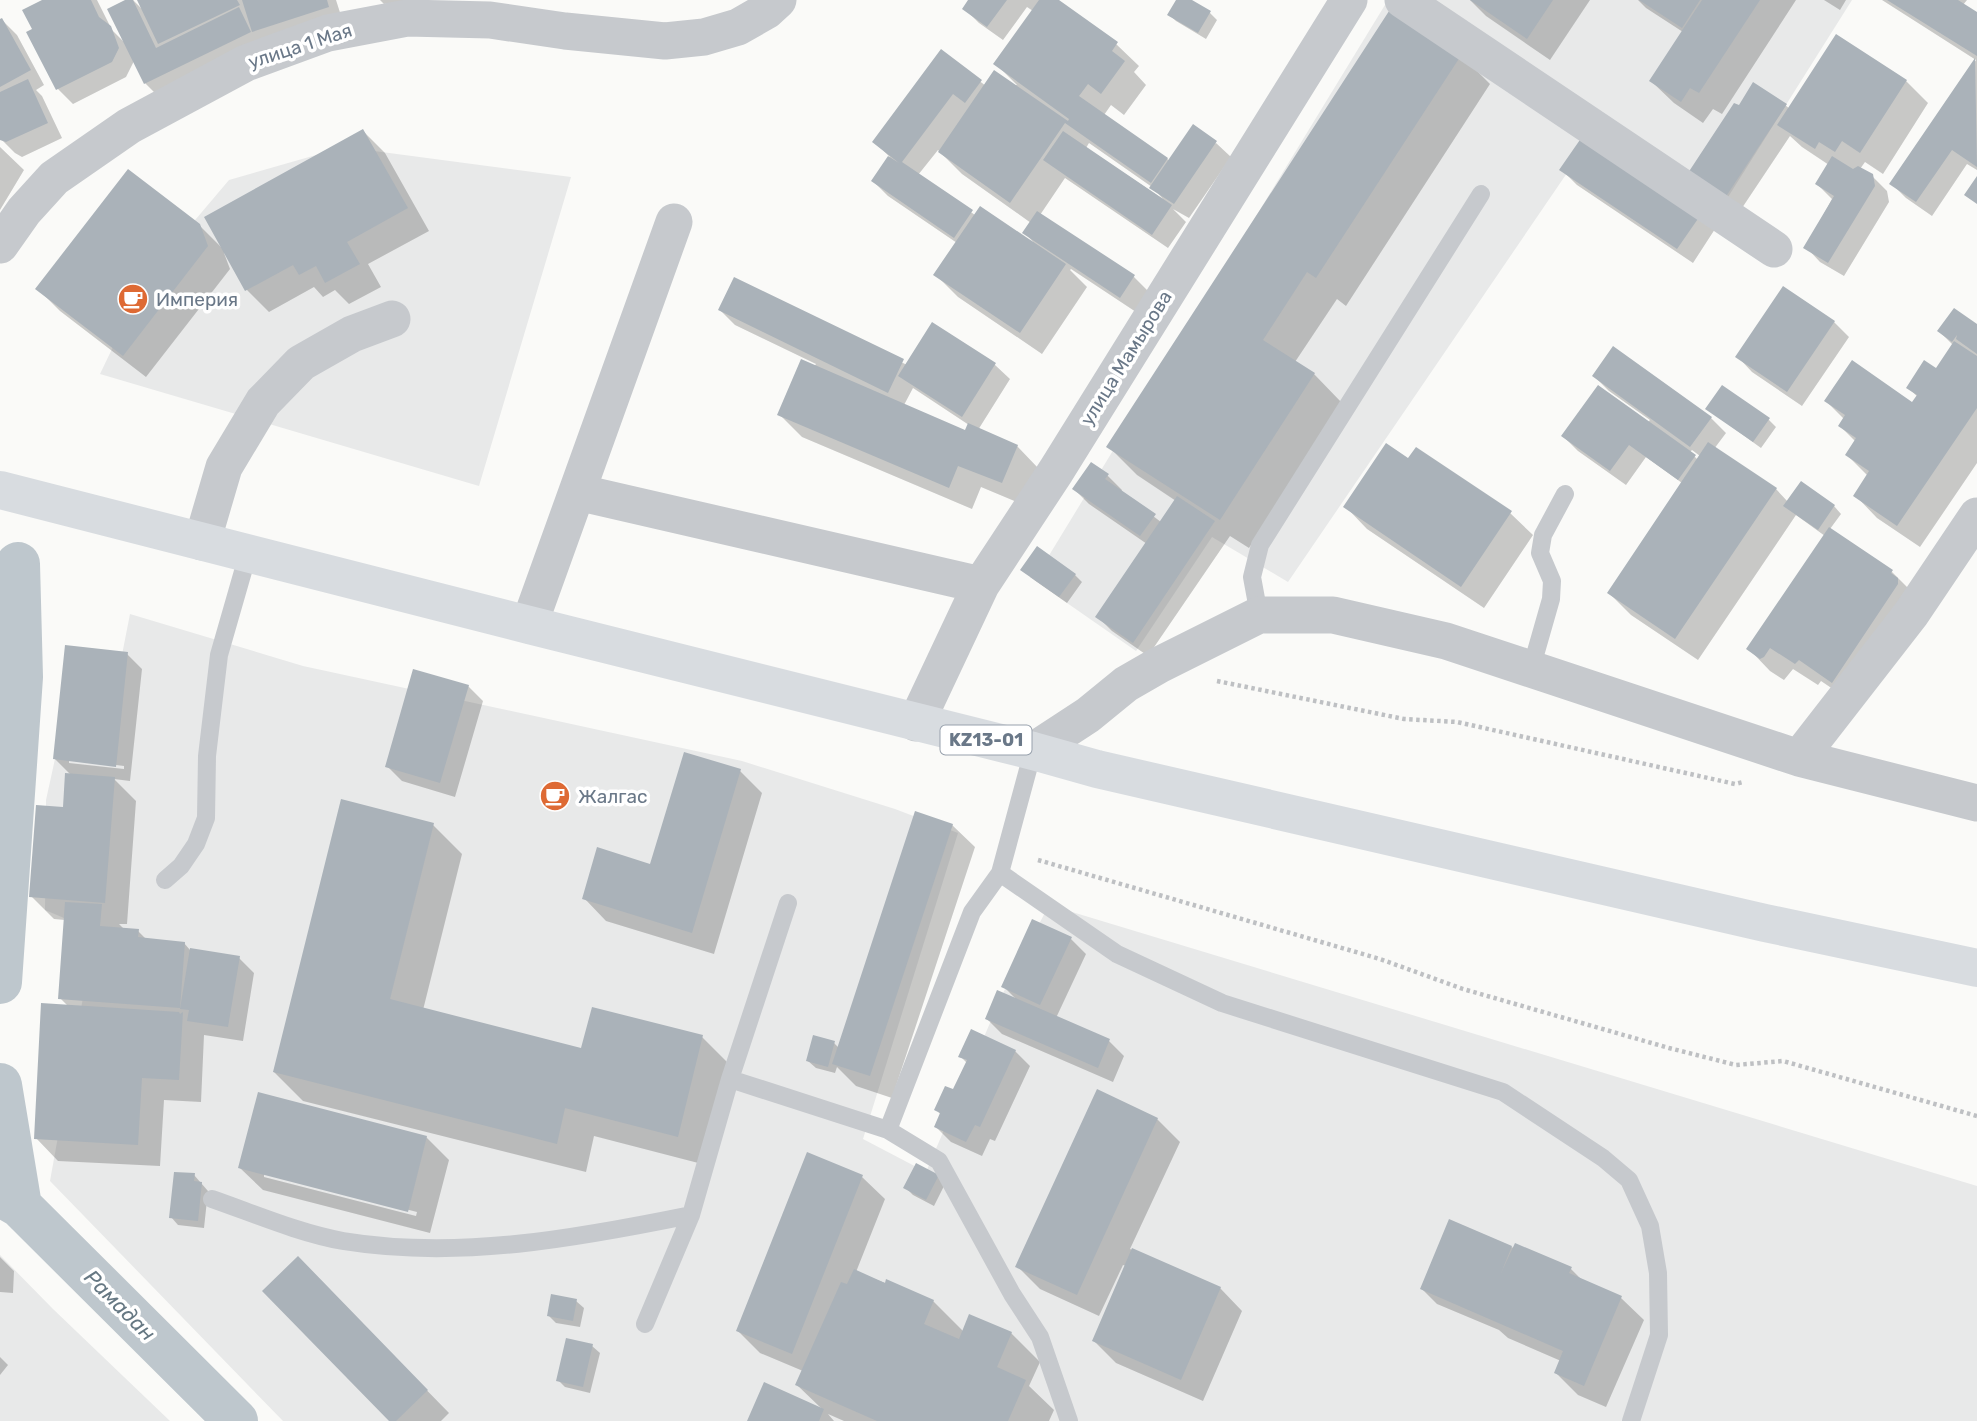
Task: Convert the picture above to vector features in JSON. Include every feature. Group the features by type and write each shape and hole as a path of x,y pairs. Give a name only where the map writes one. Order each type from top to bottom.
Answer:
{"highway":[{"name":"KZ13-01","path":"0,490 1097,769 1765,923 1977,968"}],"street":[{"name":"улица 1 Мая","path":"0,246 24,211 54,178 129,126 246,63 328,33 407,18 463,19 665,41 704,37 737,27 766,11 778,0"},
{"name":"улица Мамырова","path":"916,723 981,585 1056,471 1349,0"},
{"path":"1404,0 1774,249"},
{"path":"529,625 674,222"},
{"path":"202,542 224,467 263,402 301,363 352,334 392,319"},
{"path":"577,492 981,585"},
{"path":"1799,758 1911,614 1977,516"},
{"path":"1033,751 1088,715 1126,684 1158,665 1259,615 1333,615 1446,641 1799,758 1977,803"}],"lane":[{"path":"1259,615 1252,577 1260,545 1481,194"},
{"path":"1531,669 1551,598 1552,581 1540,553 1543,535 1565,494"},
{"path":"165,880 181,866 196,844 206,818 207,756 219,655 248,554"},
{"path":"888,1130 972,912 1000,873 1033,751"},
{"path":"1000,873 1117,954 1222,1003 1503,1092 1603,1158 1629,1180 1650,1226 1658,1273 1659,1335 1631,1421"},
{"path":"645,1324 691,1215 730,1079 788,902"},
{"path":"730,1079 888,1130 940,1161 1012,1294 1040,1338 1069,1421"},
{"path":"212,1199 342,1241 402,1247 488,1247 611,1231 691,1215"}],"path":[{"path":"1158,665 1182,673 1300,699 1404,719 1457,722 1735,784 1759,779 1799,758"},
{"path":"1007,851 1380,959 1463,989 1669,1048 1736,1065 1783,1061 1977,1116"}],"shaded area":[{"path":"1388,0 1593,135 1288,582 1212,537 1136,651 1034,580"},
{"path":"1431,0 1852,0 1723,205"},
{"path":"344,147 571,177 479,486 100,374 146,278 229,180"},
{"path":"130,614 303,666 742,761 895,809 958,833 863,1139 926,1172 1002,995 1049,905 1977,1186 1977,1421 283,1421 50,1181 95,931 45,910 46,800 78,654 119,670"},
{"path":"0,1255 53,1309 170,1421 0,1421"}],"building":[{"path":"42,0 91,0 99,17 111,26 119,48 112,62 56,90 26,32 32,29 22,10"},
{"path":"125,0 133,0 156,48 239,7 251,32 144,84 107,9"},
{"path":"137,0 237,0 240,5 158,44"},
{"path":"242,0 327,0 329,7 252,32"},
{"path":"968,0 1007,0 987,27 962,9"},
{"path":"1039,0 1059,0 1118,42 1112,51 1125,61 1101,94 1088,84 1079,96 1168,158 1151,183 1065,123 1010,203 938,152 994,70 1068,121 1069,119 993,64"},
{"path":"1176,0 1192,0 1211,11 1198,33 1167,15"},
{"path":"1470,0 1553,0 1527,39"},
{"path":"1639,0 1700,0 1682,28"},
{"path":"1702,0 1760,0 1699,93 1690,88 1681,102 1649,81"},
{"path":"1887,0 1958,0 1977,12 1977,56"},
{"path":"1391,8 1462,54 1316,278 1307,272 1263,340 1315,373 1220,520 1106,447"},
{"path":"2,18 31,70 0,87 0,19"},
{"path":"1836,34 1907,80 1860,153 1842,141 1835,152 1819,142 1815,149 1777,125"},
{"path":"941,49 982,80 965,103 953,94 902,162 973,210 954,238 871,181 888,156 899,163 872,142"},
{"path":"1975,58 1977,167 1952,150 1916,202 1889,184"},
{"path":"28,79 48,123 6,142 0,140 0,92"},
{"path":"1753,82 1787,104 1723,201 1686,176 1734,103 1739,105"},
{"path":"1193,124 1217,141 1174,204 1149,188"},
{"path":"363,129 408,208 347,242 360,264 325,283 316,266 299,275 293,265 245,291 204,217"},
{"path":"1063,131 1172,205 1152,235 1043,160"},
{"path":"1584,134 1702,213 1677,249 1559,170"},
{"path":"1832,156 1853,169 1858,166 1873,174 1875,186 1828,263 1803,248 1834,196 1815,184"},
{"path":"128,169 200,224 208,246 123,356 35,289"},
{"path":"1977,176 1977,204 1964,195"},
{"path":"980,206 1066,264 1020,333 933,275"},
{"path":"1037,211 1135,275 1120,298 1022,233"},
{"path":"734,277 904,359 888,393 718,310"},
{"path":"1783,286 1835,321 1787,392 1735,357"},
{"path":"1954,308 1977,324 1977,354 1956,339 1957,335 1952,342 1937,331"},
{"path":"932,322 996,363 962,417 898,376"},
{"path":"1954,341 1977,356 1977,408 1897,526 1853,496 1869,471 1845,455 1856,438 1838,426 1845,415 1824,401 1852,360 1912,402 1917,395 1906,388 1924,360 1936,368"},
{"path":"1613,346 1712,417 1690,447 1592,376"},
{"path":"801,359 965,430 968,423 1018,445 1002,483 958,466 949,488 777,415"},
{"path":"1598,385 1696,455 1678,480 1629,445 1610,471 1561,436"},
{"path":"1722,385 1770,418 1753,442 1705,409"},
{"path":"1708,442 1777,488 1675,639 1607,593"},
{"path":"1386,443 1408,458 1416,447 1512,511 1461,587 1343,507"},
{"path":"1091,462 1109,474 1105,479 1156,514 1140,536 1072,489"},
{"path":"1801,481 1835,505 1818,530 1783,506"},
{"path":"1177,496 1215,521 1133,643 1095,617"},
{"path":"1829,527 1893,570 1891,573 1898,578 1898,584 1832,683 1799,660 1795,664 1770,648 1760,659 1746,649"},
{"path":"1037,546 1076,574 1059,597 1020,570"},
{"path":"65,645 128,652 116,767 53,759"},
{"path":"413,669 469,685 440,783 385,767"},
{"path":"684,752 741,769 692,933 582,899 597,847 650,864"},
{"path":"65,773 115,777 105,903 29,897 36,805 63,807"},
{"path":"341,799 434,823 390,999 581,1048 592,1007 703,1035 678,1137 565,1108 557,1144 273,1072"},
{"path":"915,811 953,824 870,1076 832,1064"},
{"path":"65,902 102,904 100,926 139,929 138,937 185,942 180,1008 58,999"},
{"path":"1032,919 1072,937 1040,1005 1001,987"},
{"path":"190,948 240,956 228,1027 187,1021 189,1010 180,1009"},
{"path":"997,990 1110,1039 1098,1068 985,1019"},
{"path":"41,1003 180,1014 183,1012 179,1080 142,1078 138,1145 34,1139"},
{"path":"971,1029 1016,1050 980,1127 975,1125 966,1142 934,1127 940,1113 934,1110 945,1086 953,1089 967,1060 958,1057"},
{"path":"813,1035 835,1041 828,1067 806,1061"},
{"path":"1097,1089 1158,1118 1077,1295 1015,1267"},
{"path":"258,1092 427,1136 408,1212 238,1168"},
{"path":"807,1152 863,1175 792,1354 736,1331"},
{"path":"916,1163 939,1175 926,1200 903,1188"},
{"path":"174,1172 195,1173 194,1181 202,1182 198,1221 169,1218"},
{"path":"1449,1219 1512,1246 1501,1273 1515,1243 1572,1267 1569,1273 1622,1296 1584,1386 1554,1373 1563,1351 1420,1289"},
{"path":"1132,1248 1221,1287 1181,1380 1092,1341"},
{"path":"298,1256 428,1390 396,1421 389,1421 262,1291"},
{"path":"854,1269 885,1283 886,1279 934,1300 924,1324 959,1339 969,1314 1012,1332 997,1367 1026,1380 1008,1421 877,1421 795,1385 841,1282 847,1284"},
{"path":"551,1294 577,1299 573,1321 547,1316"},
{"path":"566,1338 593,1344 583,1387 556,1381"},
{"path":"764,1382 824,1409 819,1421 747,1421"}],"waterway":[{"path":"0,982 21,677 18,564"},
{"path":"0,1085 20,1206"},
{"name":"Рамадан","path":"0,1194 20,1206 236,1421"}],"place":[{"name":"Империя","path":"133,299"},
{"name":"Жалгас","path":"555,796"}]}
